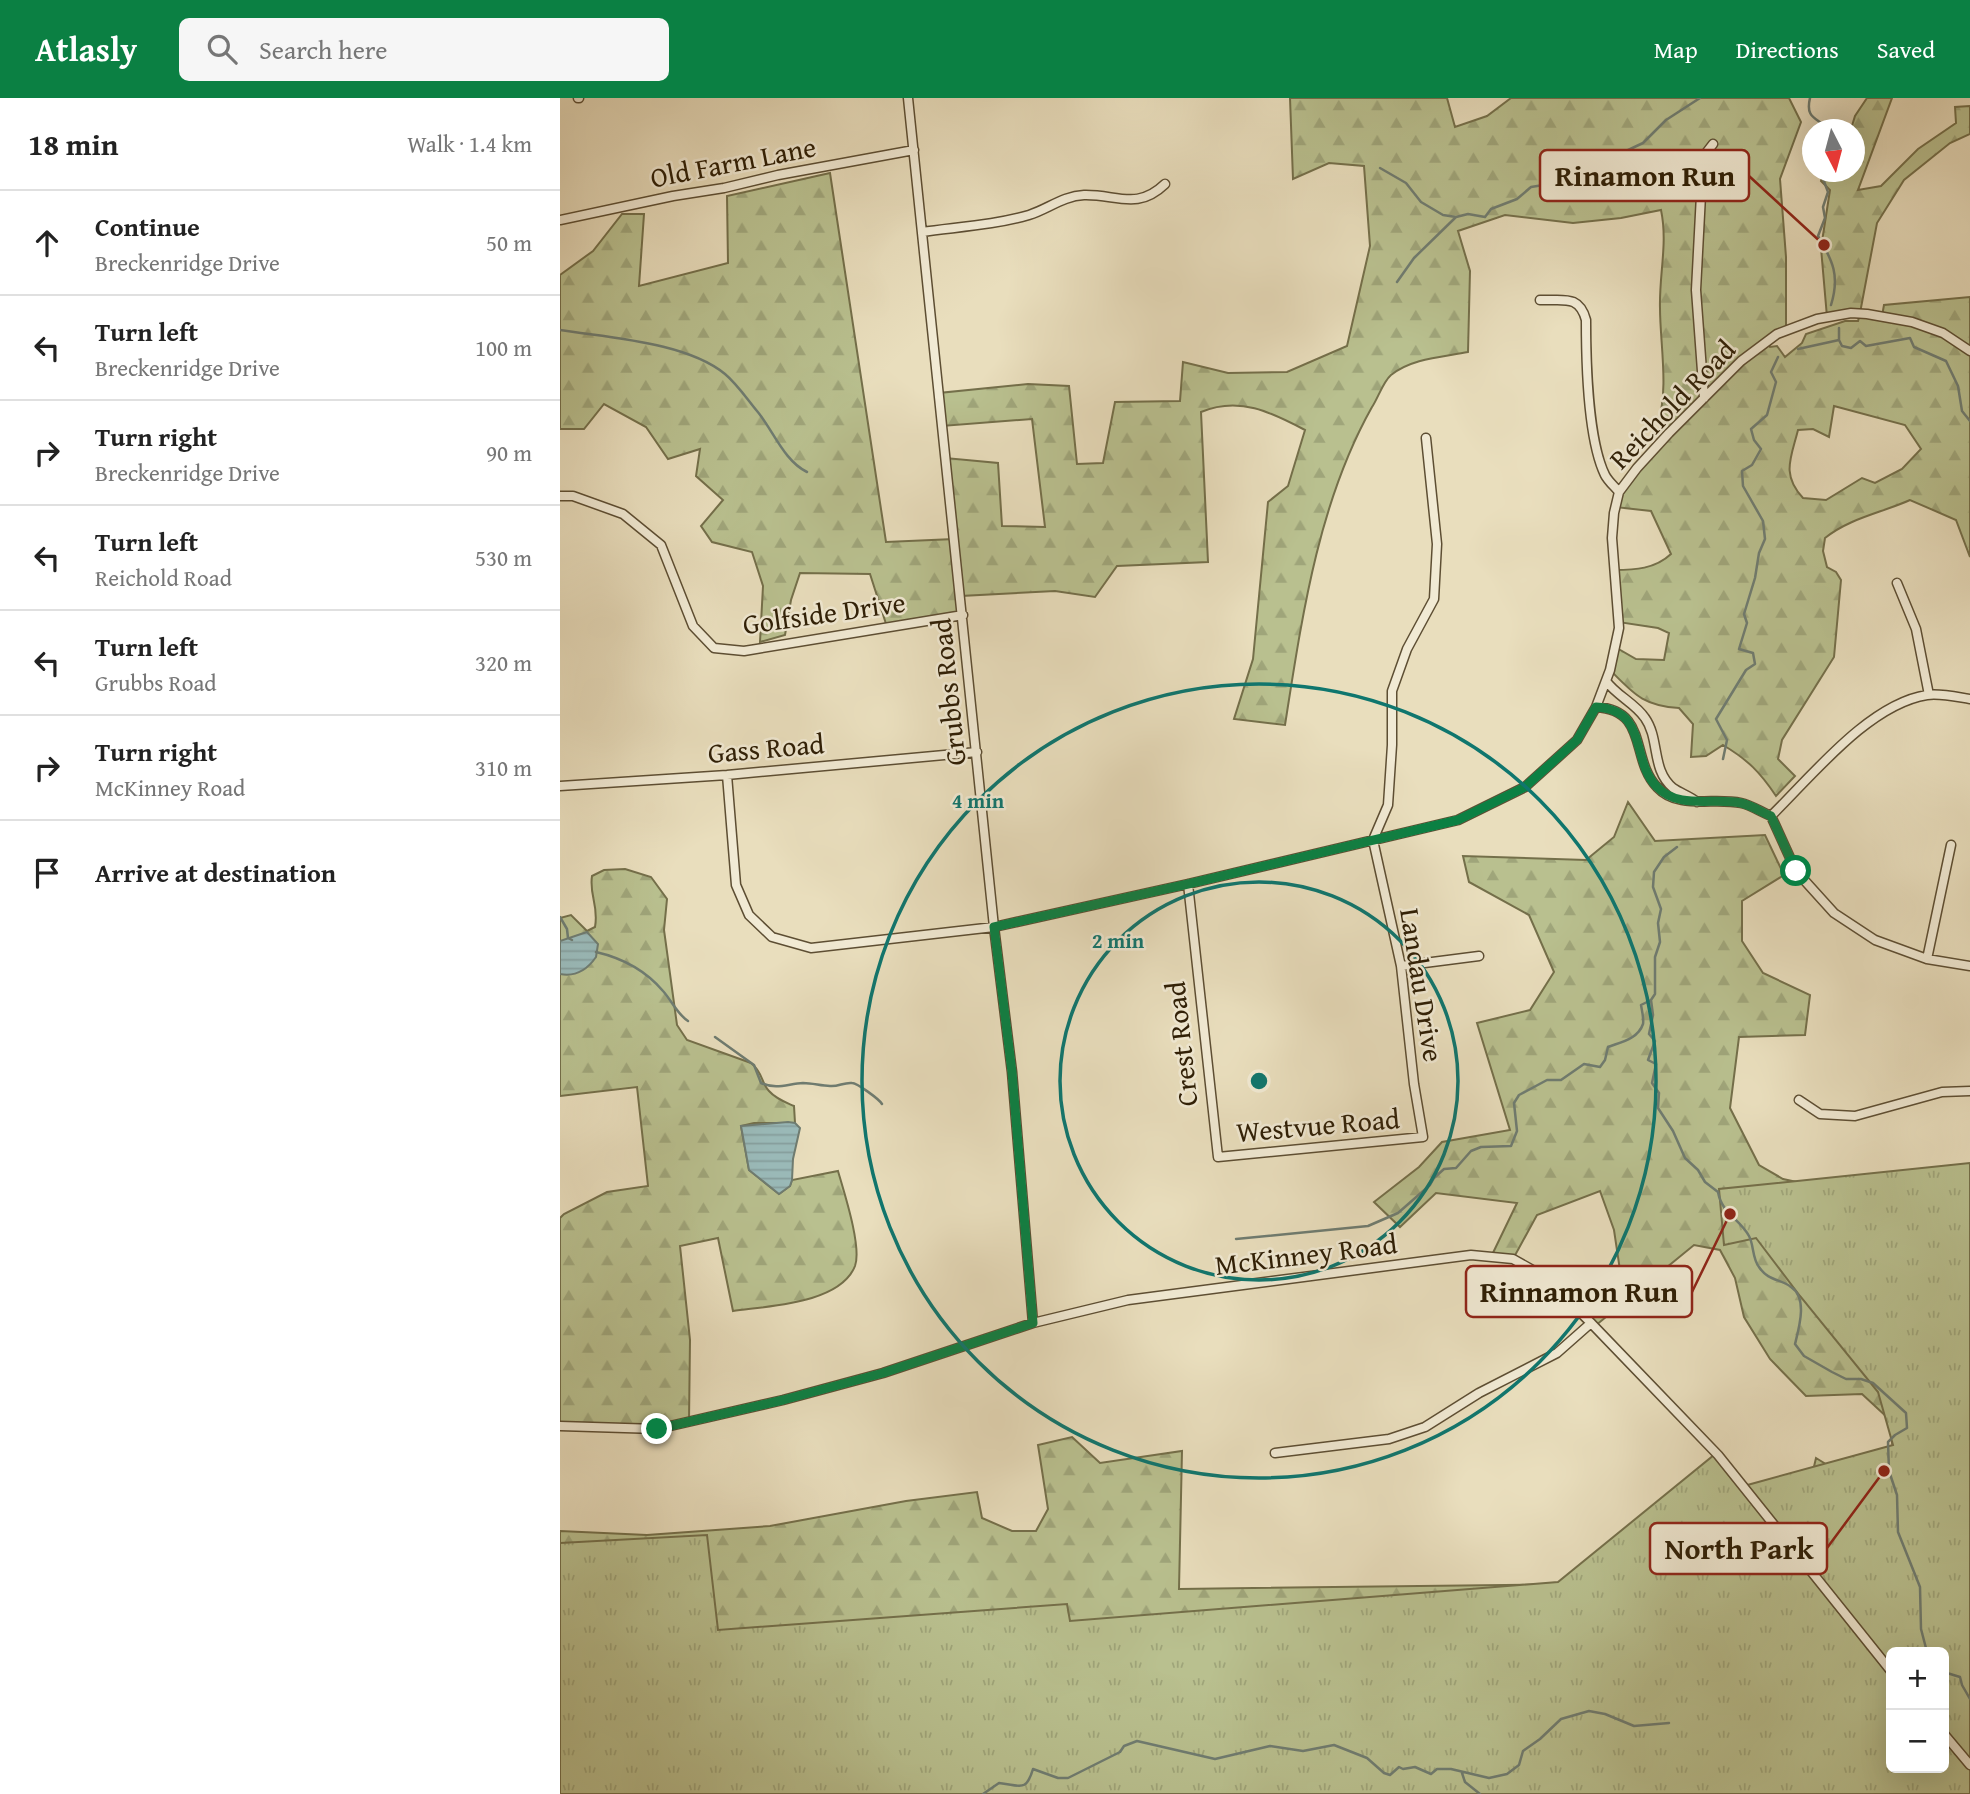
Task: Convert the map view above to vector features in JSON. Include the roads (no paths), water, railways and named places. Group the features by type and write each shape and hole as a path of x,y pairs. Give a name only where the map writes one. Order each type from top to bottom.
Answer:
{"street":[{"name":"Grubbs Road","path":"908,98 994,927 1017,1114 1033,1323"},
{"path":"1704,398 1696,290 1703,157 1713,144"},
{"name":"Old Farm Lane","path":"560,220 915,150"},
{"path":"922,232 1017,218 1076,196 1128,201 1141,199 1153,195 1165,184"},
{"path":"1540,300 1575,302 1583,308 1586,320 1589,398 1597,448 1605,475 1619,492"},
{"name":"Reichold Road","path":"727,775 736,885 749,915 772,937 811,948 994,927 1458,820 1525,787 1577,740 1596,707 1606,681 1619,628 1612,538 1619,492 1637,467 1741,361 1777,334 1817,319 1851,313 1912,322 1943,333 1970,351"},
{"path":"1373,840 1388,805 1392,691 1407,649 1434,599 1437,544 1426,438"},
{"name":"Golfside Drive","path":"560,496 573,496 623,514 661,545 692,626 714,648 744,651 963,615"},
{"path":"1897,583 1916,629 1929,695"},
{"path":"1606,681 1647,720 1664,777 1674,789 1697,802"},
{"path":"1771,816 1842,745 1876,716 1904,701 1929,695 1970,699"},
{"path":"1596,707 1611,708 1634,730 1647,772 1657,788 1684,801 1740,803 1771,816 1796,871 1834,913 1875,940 1927,959 1970,966"},
{"name":"Gass Road","path":"560,786 727,775 977,752"},
{"name":"Landau Drive","path":"1373,840 1401,966 1423,1138"},
{"path":"1927,959 1951,845"},
{"name":"Crest Road","path":"1188,884 1218,1157"},
{"path":"1401,966 1479,956"},
{"path":"1799,1100 1820,1114 1855,1116 1942,1092 1970,1091"},
{"name":"Westvue Road","path":"1218,1157 1423,1138"},
{"name":"McKinney Road","path":"560,1426 657,1429 783,1400 883,1373 1033,1323 1128,1300 1471,1255 1513,1258 1545,1277 1718,1455 1886,1665"},
{"path":"1275,1453 1389,1439 1414,1432 1479,1392 1557,1353 1591,1323"},
{"path":"1949,1740 1970,1765"}],"water":[{"path":"587,932 598,944 596,957 580,972 560,974 560,941"},
{"path":"795,1123 800,1128 793,1159 792,1180 790,1186 779,1194 749,1170 741,1126"}],"waterway":[{"path":"1380,168 1406,183 1421,202 1443,215 1456,217 1468,214 1485,217 1491,209 1517,199 1531,187 1556,183 1564,173 1609,159 1643,143 1666,120 1700,98"},
{"path":"1810,98 1809,110 1815,119"},
{"path":"1824,182 1828,192 1823,207 1825,218 1818,236 1834,269 1835,286 1831,305"},
{"path":"1397,282 1414,258 1456,217"},
{"path":"1839,328 1842,346 1851,348 1860,341 1866,346 1910,338 1914,347 1946,361 1958,386 1962,411 1970,421"},
{"path":"560,330 669,348 709,363 734,382 785,453 807,472"},
{"path":"1798,349 1839,340"},
{"path":"1723,759 1727,740 1716,719 1746,670 1755,664 1753,653 1739,649 1747,623 1744,614 1765,539 1763,521 1743,486 1742,471 1752,465 1761,449 1754,440 1751,429 1767,415 1776,382 1771,372 1778,357"},
{"path":"1677,847 1664,857 1654,872 1653,887 1661,909 1658,923 1660,942 1655,957 1655,994 1651,1000 1653,1015 1649,1034 1655,1041 1648,1060 1656,1064 1652,1083 1659,1093 1658,1108 1673,1131 1685,1158 1698,1170 1705,1182 1718,1192 1723,1206 1749,1236 1759,1267 1766,1275 1787,1284 1796,1292 1801,1314 1795,1344 1804,1356 1846,1379 1861,1379 1873,1383 1906,1413 1907,1428 1888,1442 1889,1471 1897,1495 1898,1532 1920,1587 1921,1629 1926,1647"},
{"path":"560,917 567,929 568,938 572,940"},
{"path":"596,952 641,971 663,991 688,1021"},
{"path":"1236,1239 1368,1226 1398,1213 1444,1169 1456,1168 1471,1151 1481,1147 1511,1146 1517,1131 1514,1103 1519,1095 1547,1080 1561,1080 1584,1064 1600,1067 1608,1047 1629,1039 1641,1029 1641,1005 1651,1000"},
{"path":"715,1037 754,1065 761,1083 777,1086 803,1083 833,1086 852,1083 882,1104"},
{"path":"1949,1674 1960,1677 1970,1699"},
{"path":"983,1794 999,1783 1025,1785 1033,1769 1058,1778 1068,1778 1137,1741 1215,1759 1270,1746 1303,1751 1334,1745 1367,1758 1390,1775 1399,1767 1415,1767 1431,1774 1437,1769 1451,1769 1489,1778 1507,1774 1519,1765 1523,1751 1561,1719 1589,1711 1605,1714 1634,1726 1669,1723"},
{"path":"1462,1773 1465,1782 1480,1794"}],"place":[{"name":"Rinamon Run","path":"1824,245"},
{"name":"Rinnamon Run","path":"1730,1214"},
{"name":"North Park","path":"1884,1471"}]}
